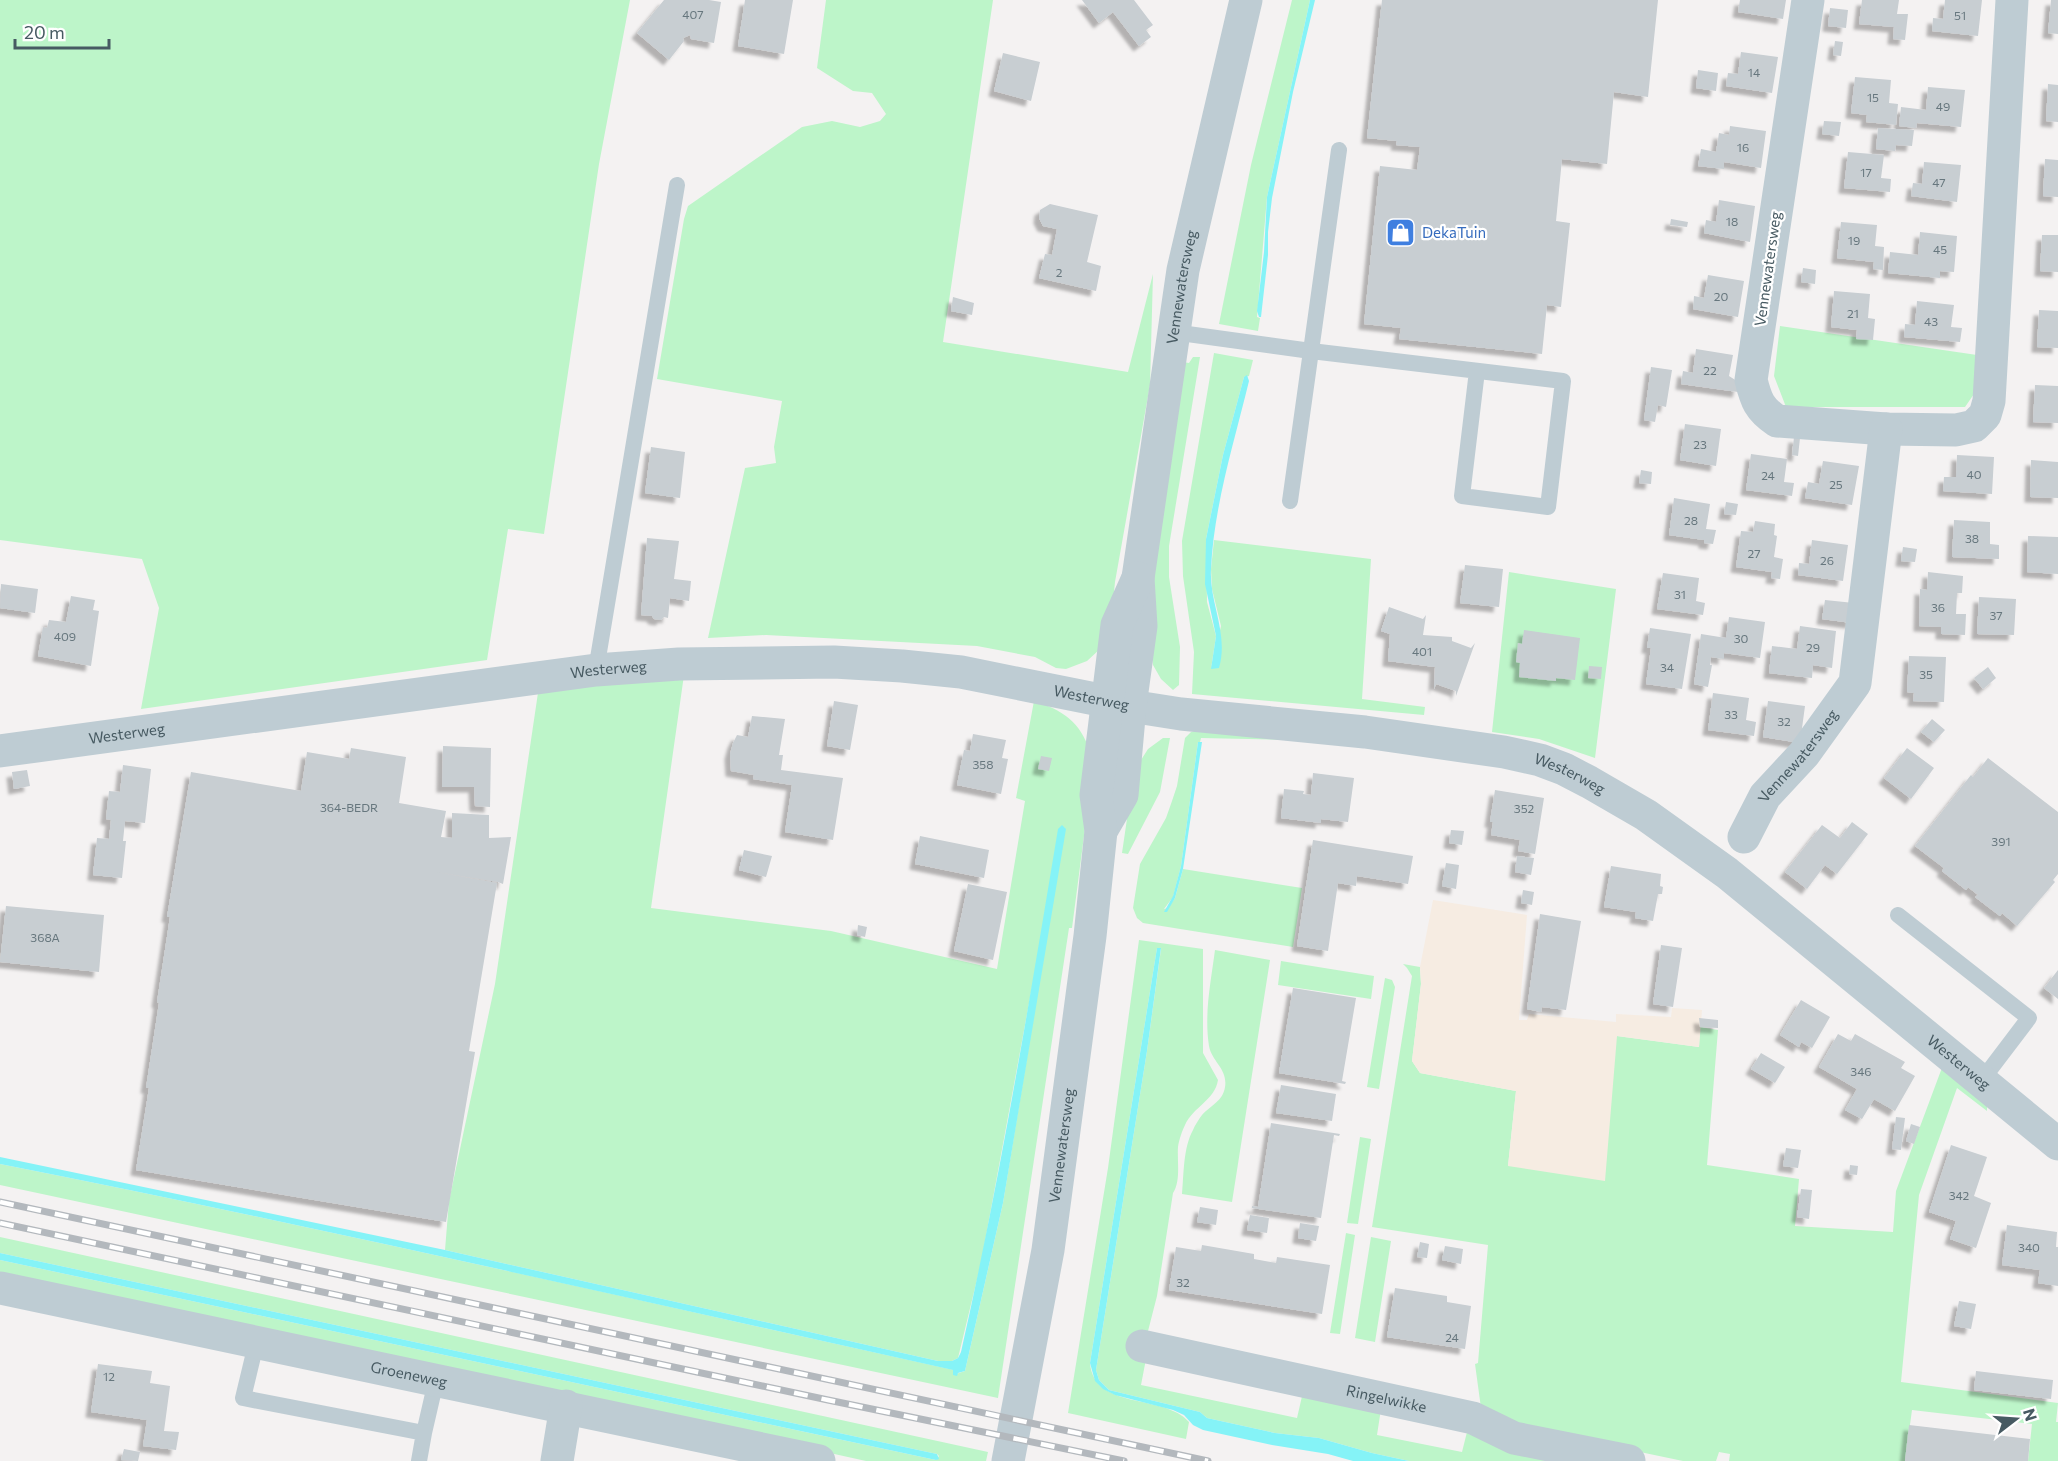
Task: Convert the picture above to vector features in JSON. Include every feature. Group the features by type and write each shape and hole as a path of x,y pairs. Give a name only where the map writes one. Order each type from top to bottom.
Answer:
{"street":[{"name":"Vennewatersweg","path":"1008,1461 1048,1250 1090,936 1101,831 1122,795 1119,704 1141,626 1138,578 1183,270 1246,0"},
{"name":"Vennewatersweg","path":"1808,0 1751,380 1756,400 1766,413 1777,421 1886,429 1956,430 1974,426 1985,415 1989,401 2012,0"},
{"name":"Vennewatersweg","path":"1743,837 1765,796 1804,754 1855,683 1886,429"},
{"name":"Westerweg","path":"0,751 596,670 703,664 834,662 961,672 1119,704 1181,714 1377,733 1504,752 1540,760 1564,769 1646,815 1727,873 2058,1143"},
{"name":"Groeneweg","path":"0,1288 256,1344 566,1406 819,1461"},
{"name":"Ringelwikke","path":"1142,1346 1473,1418 1514,1438 1629,1461"},
{"path":"557,1461 566,1406"}],"lane":[{"path":"1290,501 1339,150"},
{"path":"596,670 677,185"},
{"path":"1173,332 1563,381 1548,507 1462,496 1477,371"},
{"path":"1898,915 2029,1018 1982,1080"},
{"path":"256,1344 243,1398 424,1433"},
{"path":"418,1461 436,1381"}],"green space":[{"path":"0,0 630,0 599,164 544,534 508,529 487,660 141,709 159,608 142,559 0,540"},
{"path":"826,0 993,0 943,342 1128,372 1153,274 1150,385 1115,582 1111,621 1100,649 1087,661 1066,669 1056,668 1035,657 977,646 766,635 708,638 745,468 776,463 774,447 782,401 657,379 684,219 688,206 802,127 832,121 860,127 880,121 886,114 872,93 853,91 817,68"},
{"path":"1292,0 1310,0 1267,197 1257,317 1260,318 1258,331 1219,324 1251,165"},
{"path":"1780,326 1977,355 1974,394 1965,407 1786,407 1774,376"},
{"path":"1214,353 1253,360 1249,376 1244,377 1223,455 1206,539 1207,602 1216,636 1211,669 1221,626 1212,589 1211,569 1214,540 1371,559 1362,699 1425,707 1424,715 1192,694 1194,652 1183,576 1182,541"},
{"path":"1193,357 1200,357 1169,546 1169,577 1180,647 1179,685 1173,690 1161,679 1153,665 1148,620 1183,362 1189,363"},
{"path":"1509,572 1616,589 1595,758 1539,739 1492,732"},
{"path":"684,675 651,908 831,931 997,969 1025,801 1016,798 1034,701 1069,718 1086,741 1090,751 1084,836 1072,928 1069,928 998,1398 0,1185 0,1164 239,1213 954,1370 953,1375 965,1371 1003,1203 1065,826 1032,987 981,1263 958,1358 952,1361 938,1361 445,1250 449,1201 495,984 539,686"},
{"path":"1201,729 1293,740 1201,738 1198,742 1181,866 1173,897 1164,909 1168,908 1175,898 1183,869 1302,888 1293,947 1143,923 1137,918 1133,908 1140,864 1166,818 1177,786 1185,738 1191,732"},
{"path":"1163,738 1170,738 1160,792 1128,854 1122,853 1134,771 1148,749"},
{"path":"1139,940 1203,949 1203,1053 1218,1080 1213,1093 1189,1119 1179,1141 1177,1183 1173,1193 1157,1296 1147,1335 1142,1334 1137,1357 1146,1359 1141,1385 1297,1418 1303,1392 1326,1397 1326,1402 1358,1409 1359,1404 1381,1409 1377,1435 1462,1452 1468,1428 1508,1448 1567,1461 1409,1461 1319,1438 1275,1433 1207,1418 1200,1412 1109,1390 1099,1380 1096,1370 1147,1051 1161,949 1157,948 1090,1363 1094,1378 1104,1388 1116,1395 1164,1407 1178,1413 1189,1422 1186,1439 1068,1413 1108,1168"},
{"path":"1215,950 1270,960 1232,1202 1182,1194 1184,1161 1190,1137 1201,1117 1219,1099 1225,1087 1224,1075 1209,1046 1207,1022"},
{"path":"1281,961 1374,976 1371,999 1278,985"},
{"path":"1403,964 1420,967 1421,984 1412,1061 1420,1073 1516,1091 1508,1166 1617,1036 1699,1047 1700,1027 1718,1030 1707,1165 1799,1179 1795,1226 1893,1232 1896,1191 1943,1065 1987,1100 1987,1111 1957,1088 1919,1195 1901,1382 2058,1403 2056,1422 2058,1422 2058,1461 2028,1461 2032,1424 1912,1410 1905,1461 1729,1461 1730,1454 1719,1452 1716,1461 1683,1461 1520,1427 1481,1408 1475,1364 1478,1363 1488,1245 1372,1227 1412,976"},
{"path":"1385,978 1392,980 1395,987 1379,1089 1367,1087"},
{"path":"1360,1137 1371,1139 1358,1224 1347,1223"},
{"path":"1346,1233 1355,1235 1340,1334 1330,1333"},
{"path":"0,1237 988,1452 986,1461 866,1461 542,1389 0,1275 0,1260 936,1460 939,1456 0,1253"},
{"path":"1371,1237 1391,1241 1375,1342 1355,1338"}],"sand":[{"path":"1433,900 1527,915 1519,1020 1527,1020 1529,1014 1616,1022 1616,1014 1671,1017 1672,1008 1702,1010 1699,1047 1617,1036 1605,1181 1508,1166 1516,1091 1420,1073 1412,1061 1421,984 1420,967"}],"water":[{"path":"1310,0 1315,0 1293,92 1272,198 1268,255 1261,317 1259,317 1257,311 1264,252 1267,197"},
{"path":"1247,375 1249,381 1225,474 1213,545 1211,582 1222,643 1219,668 1211,669 1216,636 1205,584 1206,539 1223,455 1244,377"},
{"path":"1198,742 1202,742 1183,869 1175,898 1167,912 1164,912 1173,896 1181,866"},
{"path":"1062,825 1066,829 1003,1203 965,1371 958,1373 957,1376 953,1375 953,1370 239,1213 0,1164 0,1157 445,1250 938,1361 952,1361 958,1358 961,1352 989,1222 1058,829"},
{"path":"1157,948 1161,948 1147,1051 1096,1370 1099,1380 1109,1390 1200,1412 1207,1418 1275,1433 1319,1438 1409,1461 1353,1461 1203,1430 1193,1425 1184,1415 1173,1410 1115,1395 1103,1389 1095,1381 1090,1363"},
{"path":"0,1253 937,1454 939,1459 0,1260"}],"building":[{"path":"664,0 721,2 714,43 691,39 690,35 683,38 684,41 669,60 637,33"},
{"path":"745,0 793,0 784,54 738,46"},
{"path":"1082,0 1134,0 1153,25 1146,30 1151,37 1139,46 1113,12 1099,23"},
{"path":"1382,0 1658,0 1648,97 1614,92 1607,164 1562,159 1556,221 1570,223 1561,307 1547,305 1542,354 1399,339 1401,328 1364,324 1380,166 1417,170 1420,147 1396,145 1397,141 1367,138"},
{"path":"1740,0 1786,0 1783,19 1738,12"},
{"path":"1862,0 1899,0 1897,14 1908,14 1905,40 1893,39 1894,27 1859,24"},
{"path":"1945,0 1982,0 1978,36 1932,31 1933,18 1943,19"},
{"path":"2051,0 2058,0 2058,34 2048,33"},
{"path":"1830,8 1848,10 1846,28 1828,26"},
{"path":"1835,41 1843,42 1841,56 1833,55"},
{"path":"1741,52 1778,57 1772,93 1726,86 1728,73 1738,74"},
{"path":"1003,53 1040,62 1031,101 994,91"},
{"path":"1698,70 1718,73 1716,91 1696,88"},
{"path":"1855,77 1891,80 1889,103 1898,104 1896,125 1866,122 1867,115 1851,113"},
{"path":"2048,84 2058,85 2058,122 2046,121"},
{"path":"1928,87 1965,90 1961,127 1917,123 1916,128 1899,126 1901,107 1926,110"},
{"path":"1824,121 1841,122 1839,136 1822,134"},
{"path":"1730,126 1766,131 1761,168 1724,162 1724,169 1698,166 1701,149 1716,152 1719,133 1729,135"},
{"path":"1878,128 1914,130 1912,146 1896,145 1895,151 1876,149"},
{"path":"1848,152 1884,155 1881,178 1891,179 1890,192 1844,188"},
{"path":"2045,159 2058,160 2058,197 2043,196"},
{"path":"1924,162 1961,165 1957,202 1911,196 1913,183 1922,184"},
{"path":"1719,200 1755,206 1750,242 1704,233 1706,220 1716,222"},
{"path":"1050,204 1098,215 1087,262 1101,266 1096,291 1039,278 1045,254 1052,255 1057,229 1043,226 1039,218 1040,210"},
{"path":"1671,219 1688,222 1687,227 1670,225"},
{"path":"1841,222 1877,225 1875,246 1884,247 1883,270 1873,269 1874,262 1837,258"},
{"path":"1920,232 1957,236 1954,272 1940,271 1940,278 1888,273 1890,252 1918,255"},
{"path":"2042,235 2058,235 2058,272 2040,271"},
{"path":"1803,268 1816,270 1815,284 1801,282"},
{"path":"1708,275 1744,281 1738,317 1693,309 1694,296 1704,298"},
{"path":"1834,291 1870,294 1868,318 1875,319 1873,340 1856,339 1857,330 1831,327"},
{"path":"953,297 974,303 972,315 951,311"},
{"path":"1917,301 1954,305 1951,327 1962,328 1960,342 1904,337 1905,324 1915,325"},
{"path":"2039,310 2058,311 2058,348 2037,347"},
{"path":"1696,349 1733,355 1729,376 1740,383 1738,392 1681,384 1683,371 1693,373"},
{"path":"1651,367 1672,370 1666,407 1658,405 1655,422 1644,420"},
{"path":"2035,385 2058,386 2058,423 2033,422"},
{"path":"1685,424 1721,429 1716,466 1680,460"},
{"path":"1794,437 1800,438 1798,456 1792,455"},
{"path":"651,447 685,452 680,498 645,493"},
{"path":"1751,454 1787,459 1784,482 1794,483 1792,496 1746,490"},
{"path":"1957,455 1994,457 1992,494 1943,491 1944,477 1956,477"},
{"path":"2031,460 2058,462 2058,498 2030,497"},
{"path":"1823,461 1859,466 1852,505 1805,498 1808,482 1819,484"},
{"path":"1641,470 1652,472 1651,484 1639,483"},
{"path":"1674,498 1710,504 1706,529 1716,530 1713,544 1704,543 1704,540 1669,535"},
{"path":"1726,502 1738,504 1736,515 1724,514"},
{"path":"1954,520 1990,522 1990,544 1999,545 1999,559 1952,557"},
{"path":"1755,521 1775,524 1774,535 1777,536 1774,557 1783,559 1780,579 1771,578 1772,572 1736,567 1741,531 1753,532"},
{"path":"2028,536 2058,537 2058,574 2027,572"},
{"path":"647,538 679,541 674,579 691,581 689,601 670,598 668,618 664,617 661,620 641,615"},
{"path":"1812,540 1848,545 1843,581 1798,575 1799,563 1809,564"},
{"path":"1903,547 1917,549 1915,562 1901,561"},
{"path":"1465,565 1503,569 1499,607 1460,603"},
{"path":"1928,572 1963,576 1962,593 1957,593 1956,614 1966,614 1965,635 1941,634 1941,627 1919,626 1920,589 1927,590"},
{"path":"1663,573 1699,578 1696,601 1705,603 1703,615 1657,609"},
{"path":"1,584 38,589 35,613 0,608"},
{"path":"71,596 95,600 93,610 99,611 91,666 38,656 43,627 47,628 49,620 66,622"},
{"path":"1979,597 2016,599 2014,635 1977,634"},
{"path":"1825,600 1854,603 1852,623 1822,619"},
{"path":"1389,607 1423,619 1426,615 1423,635 1452,637 1452,641 1471,648 1475,643 1456,696 1456,691 1436,684 1434,689 1435,667 1388,661 1390,634 1381,631"},
{"path":"1729,617 1765,622 1760,658 1724,653 1724,659 1711,657 1708,687 1694,684 1701,634 1726,638"},
{"path":"1800,626 1836,631 1832,668 1813,665 1812,678 1769,673 1772,646 1797,649"},
{"path":"1650,628 1691,634 1682,689 1646,684 1651,648 1647,648"},
{"path":"1524,630 1580,638 1575,680 1556,678 1556,681 1519,677 1520,663 1516,662 1518,643 1522,644"},
{"path":"1909,656 1946,657 1944,702 1913,701 1914,693 1907,692"},
{"path":"1589,666 1602,667 1601,679 1588,678"},
{"path":"1988,667 1996,678 1983,689 1974,678"},
{"path":"1713,693 1749,698 1746,720 1756,722 1754,736 1708,730"},
{"path":"834,701 858,705 850,750 827,746"},
{"path":"1768,701 1805,706 1800,743 1763,737"},
{"path":"752,716 785,719 779,755 783,755 781,770 843,778 833,840 785,832 792,785 753,779 754,775 731,771 730,754 733,743 737,735 748,737"},
{"path":"1932,719 1945,730 1934,742 1921,732"},
{"path":"973,734 1006,740 1002,758 1008,759 1001,794 957,785 964,750 970,751"},
{"path":"443,746 491,748 490,807 475,806 474,787 442,787"},
{"path":"351,748 406,757 399,803 446,811 441,837 452,838 452,813 489,815 489,838 511,837 503,884 436,872 497,883 469,1051 475,1052 446,1222 136,1170 149,1088 146,1088 170,917 167,917 191,772 301,791 307,752 349,759"},
{"path":"1907,748 1934,768 1911,799 1884,778"},
{"path":"1041,756 1052,758 1049,771 1038,769"},
{"path":"1988,758 2058,812 2058,874 2053,880 2055,882 2017,926 2002,913 2000,916 1975,897 1978,895 1968,887 1966,890 1942,871 1944,868 1915,846 1971,775 1973,777"},
{"path":"123,765 151,769 145,823 125,821 123,841 126,841 122,878 93,875 97,838 109,839 111,820 106,819 109,791 120,792"},
{"path":"27,770 30,786 14,789 12,772"},
{"path":"1313,773 1354,778 1348,822 1321,819 1321,823 1281,818 1284,789 1304,791 1303,794 1311,795"},
{"path":"1495,790 1544,798 1535,854 1518,851 1520,840 1491,835 1493,822 1490,822"},
{"path":"1852,822 1868,834 1837,874 1825,865 1807,889 1785,872 1822,825 1840,838"},
{"path":"1451,830 1464,831 1462,845 1449,843"},
{"path":"920,836 989,850 984,878 915,864"},
{"path":"1313,840 1413,856 1408,884 1357,876 1356,886 1338,883 1328,951 1297,946"},
{"path":"744,850 772,856 766,877 739,870"},
{"path":"1517,856 1534,858 1531,875 1515,872"},
{"path":"1446,863 1459,865 1456,889 1442,886"},
{"path":"1611,866 1661,874 1662,894 1658,894 1653,921 1635,918 1636,912 1604,907"},
{"path":"968,884 1007,892 993,960 954,951"},
{"path":"1523,890 1534,892 1532,905 1521,903"},
{"path":"6,906 104,915 99,972 0,962"},
{"path":"1540,914 1581,921 1566,1010 1542,1007 1541,1012 1527,1009"},
{"path":"858,925 867,927 865,937 857,935"},
{"path":"1661,945 1682,948 1673,1007 1653,1004"},
{"path":"2058,970 2058,999 2044,988"},
{"path":"1293,988 1356,998 1342,1081 1346,1082 1345,1084 1279,1073"},
{"path":"1801,1000 1830,1017 1812,1048 1801,1042 1799,1047 1780,1035"},
{"path":"1699,1018 1718,1020 1718,1028 1700,1027"},
{"path":"1838,1034 1851,1041 1855,1034 1905,1062 1901,1068 1915,1076 1895,1111 1874,1099 1862,1119 1845,1110 1857,1089 1819,1067"},
{"path":"1761,1053 1785,1067 1775,1083 1751,1069"},
{"path":"1281,1085 1336,1094 1332,1121 1276,1113"},
{"path":"1896,1117 1905,1118 1901,1150 1892,1149"},
{"path":"1271,1123 1340,1134 1339,1136 1334,1135 1321,1218 1252,1208 1252,1206 1258,1207"},
{"path":"1911,1124 1920,1127 1914,1144 1906,1141"},
{"path":"1951,1145 1987,1157 1974,1196 1991,1203 1976,1248 1950,1239 1956,1221 1929,1212"},
{"path":"1786,1148 1801,1150 1798,1168 1783,1166"},
{"path":"1850,1165 1858,1166 1857,1175 1849,1174"},
{"path":"1801,1189 1812,1190 1809,1219 1797,1217"},
{"path":"1200,1207 1218,1210 1216,1225 1197,1222"},
{"path":"1250,1215 1269,1218 1267,1233 1247,1230"},
{"path":"1300,1223 1319,1226 1316,1241 1298,1238"},
{"path":"2007,1225 2057,1232 2058,1286 2038,1283 2040,1270 2002,1265"},
{"path":"1420,1242 1429,1244 1427,1258 1417,1257"},
{"path":"1202,1245 1254,1254 1254,1259 1276,1263 1277,1257 1330,1265 1322,1314 1169,1290 1176,1247 1201,1251"},
{"path":"1445,1246 1463,1249 1461,1264 1442,1260"},
{"path":"1395,1288 1447,1296 1447,1302 1471,1306 1465,1349 1387,1337"},
{"path":"1959,1301 1976,1304 1971,1329 1954,1326"},
{"path":"98,1364 152,1371 150,1383 170,1386 164,1431 179,1432 176,1450 143,1446 147,1420 91,1412"},
{"path":"1976,1371 2053,1380 2051,1399 1974,1390"},
{"path":"1909,1425 2030,1439 2028,1461 1905,1461"},
{"path":"124,1449 140,1452 138,1461 121,1460"}],"railway":[{"path":"0,1202 1208,1461"},
{"path":"0,1223 1124,1461"}],"place":[{"name":"DekaTuin","path":"1401,233"}]}
